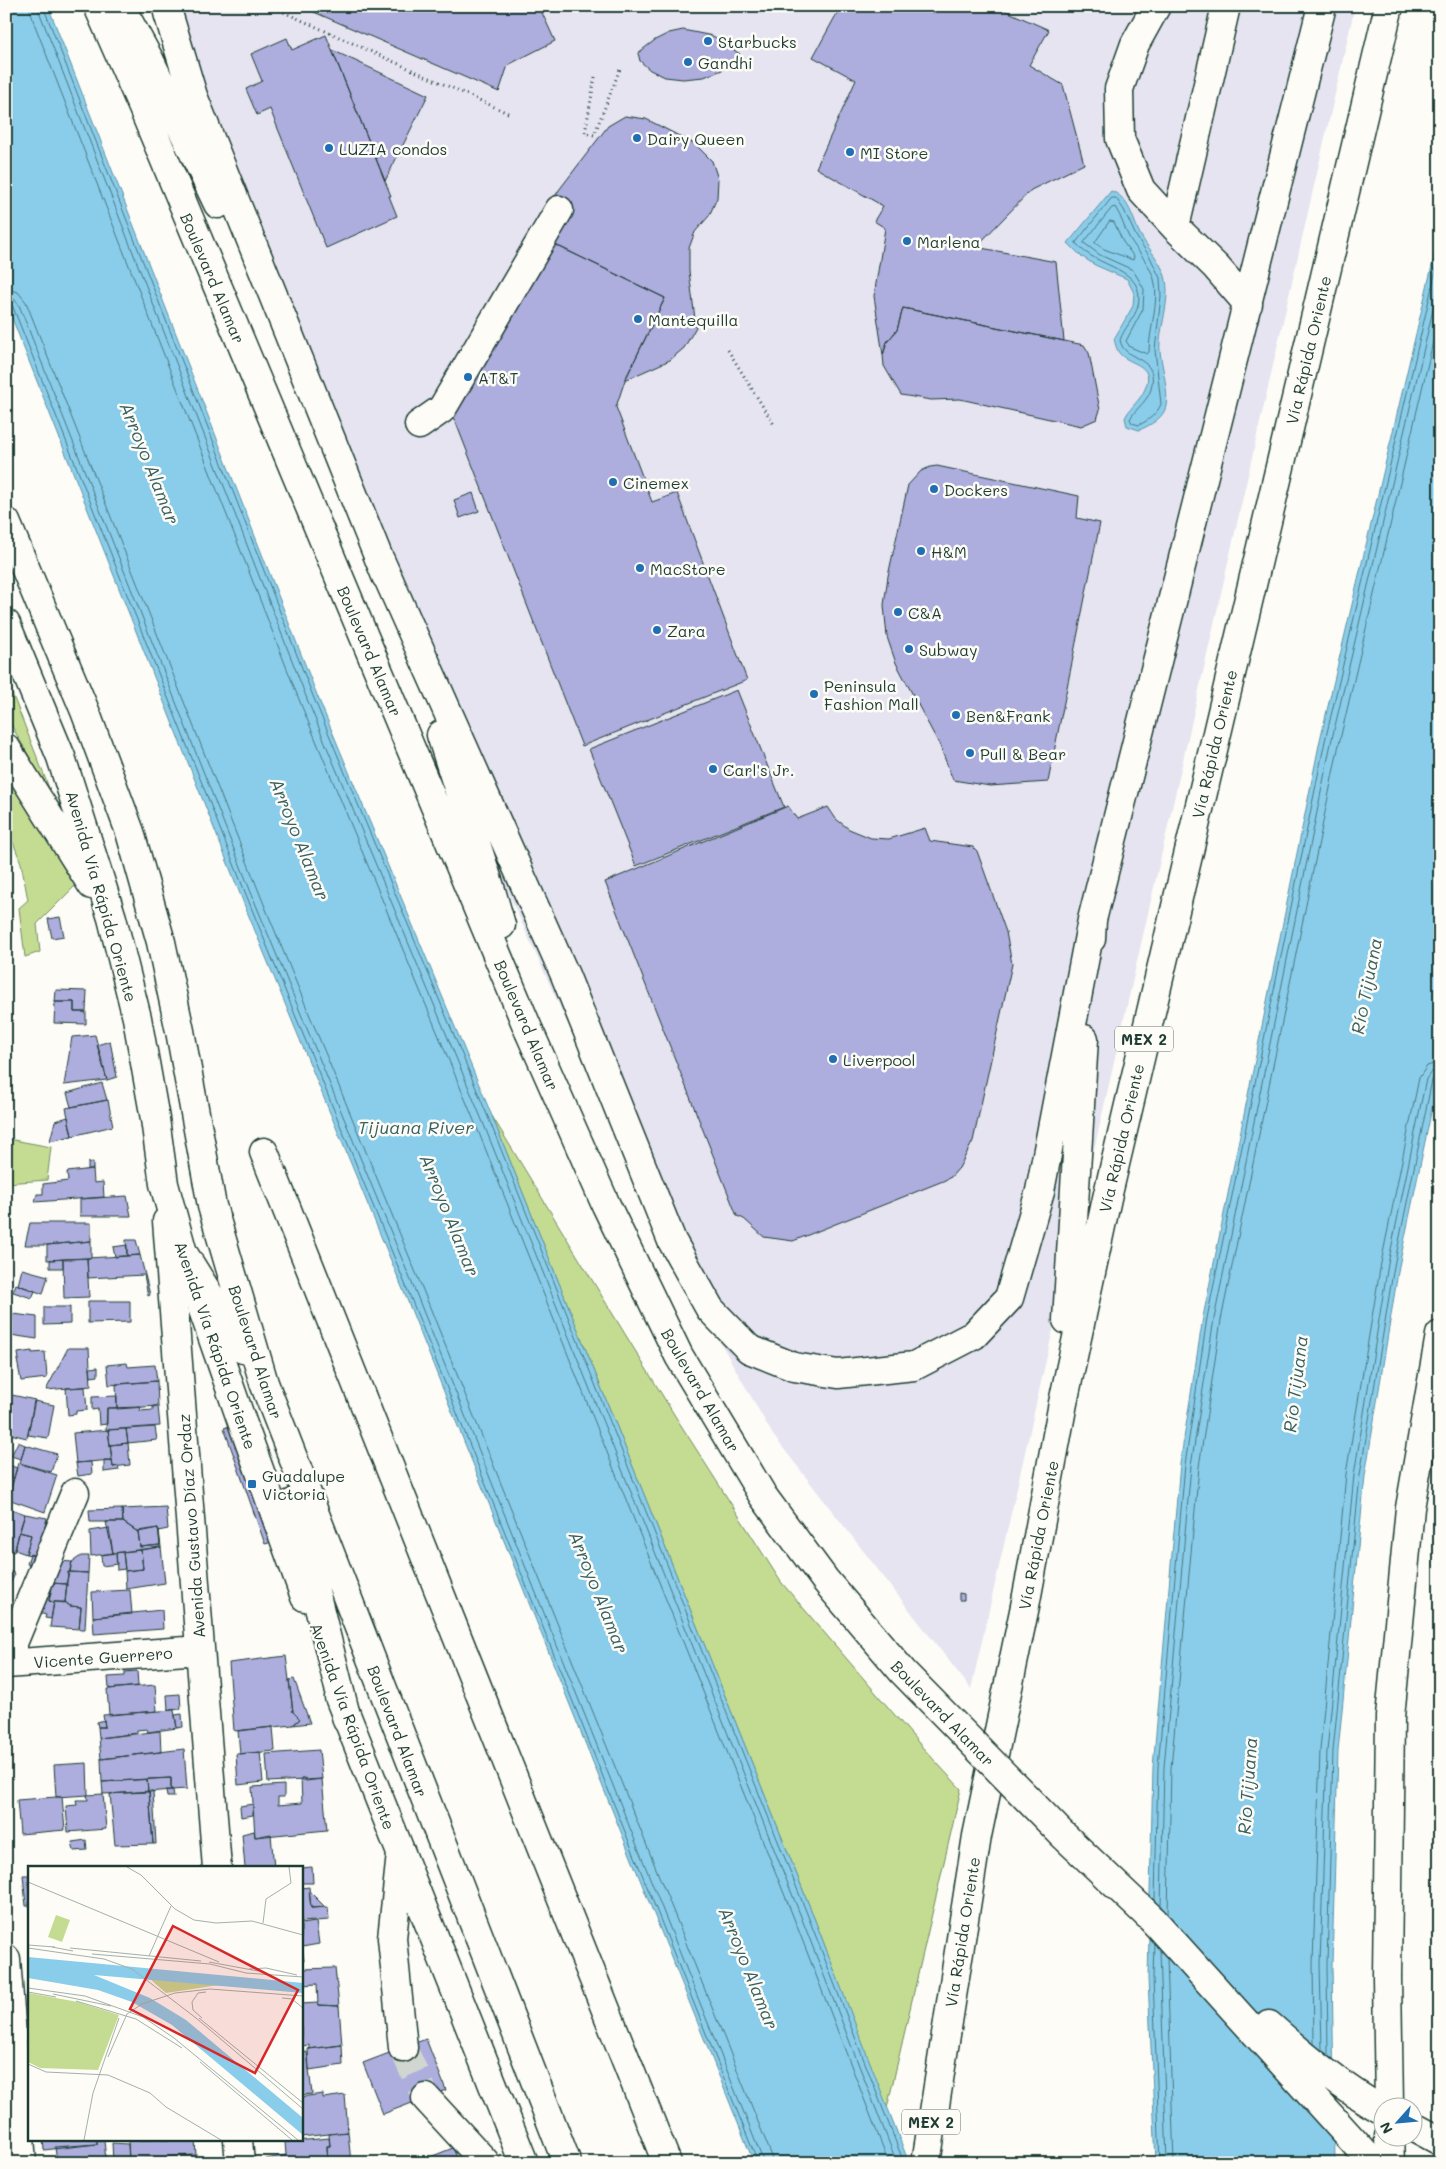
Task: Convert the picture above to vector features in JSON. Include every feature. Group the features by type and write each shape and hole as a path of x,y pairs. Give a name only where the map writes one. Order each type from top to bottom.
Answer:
{"main road":[{"name":"Boulevard Alamar","path":"98,6 143,108 529,1031 606,1205 679,1356 763,1496 825,1580 902,1672 1061,1833 1152,1920"},
{"path":"120,6 150,60 336,453"},
{"path":"168,6 168,12 193,96 336,453 380,560 565,975 672,1241 710,1309 749,1349 794,1367 838,1374 914,1366 974,1335 1009,1298 1040,1191 1092,920 1322,6"},
{"path":"1156,6 1135,44 1119,89 1120,139 1141,190 1216,267 1248,304"},
{"path":"1175,227 1226,6"},
{"name":"Vía Rápida Oriente","path":"926,2163 937,2080 977,1836 1023,1616 1063,1403 1106,1198 1389,6"},
{"path":"419,425 442,409 559,210"},
{"name":"Boulevard Alamar","path":"6,522 85,711 130,832 161,942 180,1031 212,1206 264,1383 567,2163"},
{"path":"380,560 443,742 487,878 529,1031"},
{"name":"Avenida Vía Rápida Oriente","path":"6,624 61,757 112,918 137,1018 156,1119 164,1184 183,1253 295,1567 347,1720 524,2163"},
{"path":"6,748 112,918"},
{"path":"1063,1403 1071,1244 1092,920"},
{"path":"264,1152 667,2163"},
{"name":"Avenida Gustavo Díaz Ordaz","path":"164,1184 217,1866"},
{"path":"183,1253 264,1383 347,1720"},
{"path":"1389,2096 1387,1977 1390,1717 1410,1508 1440,1335"},
{"path":"6,1660 76,1493"},
{"name":"Vicente Guerrero","path":"6,1664 200,1650"},
{"path":"401,1854 392,1938 402,2048"},
{"path":"1152,1920 1292,2045 1354,2093 1374,2105"},
{"path":"1152,1920 1373,2163"},
{"path":"6,1960 22,2163"},
{"path":"426,2098 486,2163"},
{"path":"1424,2132 1440,2141"},
{"path":"238,2142 240,2163"},
{"path":"1389,2146 1390,2163"}],"path":[{"path":"270,6 510,114"},
{"path":"596,78 585,133 594,135 620,69"},
{"path":"728,350 775,426"}],"shaded area":[{"name":"Peninsula Fashion Mall","path":"178,6 1355,6 971,1689 773,1435 683,1277 488,849 372,539 277,329"}],"green space":[{"path":"6,678 53,798 6,716"},
{"path":"6,771 75,886 37,924 40,952 25,957 19,908 28,900 21,863 6,824"},
{"path":"492,1116 675,1416 781,1582 923,1748 961,1789 887,2108 811,1910"},
{"path":"8,1139 51,1147 47,1180 6,1183 6,1144"}],"water":[{"name":"Tijuana River","path":"6,6 48,6 317,695 492,1116 811,1910 909,2163 754,2163 406,1297 246,909 6,303"},
{"path":"1111,191 1117,193 1128,207 1141,236 1163,270 1167,285 1160,343 1166,387 1166,406 1159,418 1139,430 1127,426 1125,418 1143,393 1147,375 1142,367 1120,354 1114,339 1133,306 1134,293 1127,279 1095,265 1081,256 1068,243"},
{"name":"Río Tijuana","path":"1440,232 1440,1070 1399,1266 1365,1476 1338,1751 1332,1964 1335,2163 1156,2163 1148,1978 1153,1767 1180,1464 1203,1317 1320,740"}],"building":[{"path":"300,6 539,6 555,41 508,65 499,92"},
{"path":"841,6 995,6 1049,30 1029,65 1063,85 1084,164 1031,190 976,247 1056,262 1064,341 903,308 897,330 887,342 883,355 874,296 885,228 874,221 883,206 816,168 856,80 813,57"},
{"path":"683,30 713,36 740,54 722,70 704,77 683,79 665,77 650,70 640,61 638,53 655,40 669,33"},
{"name":"LUZIA condos","path":"326,35 391,196 389,196 397,216 326,248 270,109 257,115 246,89 262,81 251,54 287,38 292,50"},
{"path":"332,50 428,95 385,181"},
{"path":"625,116 646,119 695,144 712,161 718,179 717,198 709,216 695,232 689,248 689,271 696,327 684,348 670,360 625,380 665,298 531,233 559,190 608,126"},
{"path":"531,233 665,298 625,380 616,407 652,502 677,493 747,680 582,746 449,405"},
{"path":"903,308 1084,345 1089,353 1100,410 1097,419 1081,426 960,399 931,400 901,395 884,366 883,355 887,342 897,330"},
{"path":"937,466 1079,496 1077,518 1100,523 1048,782 990,786 953,780 940,746 896,663 887,637 884,605 888,576 908,485 921,471"},
{"path":"473,493 479,511 460,518 454,500"},
{"path":"737,690 784,807 636,866 589,749"},
{"name":"Liverpool","path":"788,806 797,819 828,807 836,819 849,829 871,838 889,839 925,828 930,841 973,847 977,851 1006,932 1012,964 973,1141 959,1168 951,1177 943,1181 793,1241 764,1237 744,1219 737,1216 605,882"},
{"path":"60,917 64,936 52,938 48,919"},
{"path":"56,990 87,991 86,1012 74,1012 74,1002 55,1002"},
{"path":"55,1002 74,1002 74,1012 86,1012 86,1024 54,1023"},
{"path":"95,1035 107,1080 64,1085 72,1037"},
{"path":"110,1041 117,1077 107,1080 97,1045"},
{"path":"102,1083 107,1100 71,1107 67,1093"},
{"path":"108,1100 113,1126 72,1136 66,1108"},
{"path":"68,1117 72,1136 50,1141 55,1121"},
{"path":"93,1162 93,1169 88,1169 88,1163"},
{"path":"93,1169 94,1183 103,1182 104,1197 35,1202 37,1194 43,1194 43,1184 68,1181 67,1172"},
{"path":"127,1196 131,1216 80,1216 80,1199"},
{"path":"30,1223 91,1223 91,1241 25,1245"},
{"path":"126,1240 136,1240 140,1255 127,1256"},
{"path":"91,1241 91,1258 47,1260 47,1245"},
{"path":"127,1245 127,1256 115,1257 113,1247"},
{"path":"140,1255 150,1295 148,1296 144,1275 88,1278 87,1258"},
{"path":"87,1258 89,1297 64,1298 63,1259"},
{"path":"63,1259 63,1268 50,1268 50,1260"},
{"path":"22,1269 48,1276 43,1294 18,1285"},
{"path":"16,1284 35,1291 32,1298 13,1292"},
{"path":"88,1301 130,1301 130,1322 88,1323"},
{"path":"44,1307 70,1307 70,1324 44,1325"},
{"path":"13,1314 37,1317 37,1339 10,1335"},
{"path":"68,1348 89,1348 91,1386 46,1390"},
{"path":"32,1351 32,1353 45,1352 47,1378 21,1381 17,1360 19,1360 18,1353"},
{"path":"127,1363 128,1367 155,1365 157,1381 109,1385 107,1365"},
{"path":"98,1367 98,1376 91,1377 90,1368"},
{"path":"157,1381 158,1406 117,1409 116,1384"},
{"path":"85,1387 87,1410 76,1411 76,1414 68,1415 66,1388"},
{"path":"12,1395 35,1400 27,1438 6,1433 6,1418"},
{"path":"117,1396 117,1408 107,1408 107,1424 99,1425 98,1409 92,1410 92,1397"},
{"path":"34,1401 54,1405 48,1438 28,1435"},
{"path":"153,1406 158,1406 160,1426 106,1430 107,1408 141,1407 140,1411 153,1410"},
{"name":"Guadalupe Victoria","path":"238,1423 279,1540 265,1544 224,1428"},
{"path":"155,1427 157,1440 128,1443 126,1429"},
{"path":"126,1429 128,1443 110,1445 108,1430"},
{"path":"108,1430 112,1460 76,1463 73,1433"},
{"path":"18,1442 25,1445 21,1459 11,1456"},
{"path":"128,1443 130,1465 113,1467 110,1445"},
{"path":"25,1445 57,1454 51,1472 20,1463"},
{"path":"104,1460 112,1460 113,1467 118,1466 119,1470 104,1472"},
{"path":"91,1462 92,1474 78,1476 76,1463"},
{"path":"18,1463 57,1475 45,1512 8,1499"},
{"path":"6,1464 17,1468 14,1478 6,1475"},
{"path":"6,1475 14,1478 8,1499 6,1498"},
{"path":"166,1507 168,1529 158,1531 158,1528 138,1532 123,1522 122,1509"},
{"path":"9,1508 25,1514 14,1552 6,1550 6,1519"},
{"path":"122,1509 123,1522 90,1522 89,1510"},
{"path":"25,1514 47,1518 38,1557 26,1554 31,1535 19,1532"},
{"path":"106,1522 123,1522 138,1532 140,1547 160,1545 159,1530 161,1547 113,1553"},
{"path":"109,1528 113,1553 91,1556 90,1531"},
{"path":"158,1528 160,1545 140,1547 138,1531"},
{"path":"19,1532 31,1535 26,1554 15,1550"},
{"path":"161,1547 165,1583 126,1589 125,1571 143,1569 141,1550"},
{"path":"141,1550 143,1569 125,1571 123,1552"},
{"path":"123,1552 125,1569 117,1570 116,1553"},
{"path":"116,1553 117,1564 102,1566 101,1555"},
{"path":"30,1554 39,1557 35,1567 27,1564"},
{"path":"81,1556 89,1556 88,1573 70,1572 72,1562"},
{"path":"59,1561 72,1562 66,1584 51,1583 51,1588 46,1587"},
{"path":"6,1569 15,1574 6,1592"},
{"path":"68,1572 88,1573 85,1629 79,1629 81,1607 70,1606 65,1602"},
{"path":"51,1583 67,1584 65,1603 49,1601"},
{"path":"46,1587 52,1588 49,1601 54,1602 51,1619 45,1618 46,1615 36,1612"},
{"path":"130,1590 132,1614 93,1617 92,1592"},
{"path":"959,1593 964,1594 964,1600 959,1600"},
{"path":"54,1602 65,1602 70,1606 81,1607 79,1629 50,1627"},
{"path":"162,1610 163,1629 94,1634 93,1617"},
{"path":"286,1656 293,1712 300,1719 293,1725 234,1731 229,1663"},
{"path":"137,1671 138,1686 109,1689 108,1677 125,1676 125,1672"},
{"path":"294,1679 310,1723 293,1725 300,1719 293,1712 289,1680"},
{"path":"155,1685 157,1711 109,1715 107,1689"},
{"path":"180,1694 181,1709 168,1710 167,1695"},
{"path":"174,1710 177,1728 148,1732 147,1729 137,1730 137,1733 99,1738 98,1727 105,1727 103,1715"},
{"path":"182,1714 183,1727 177,1728 175,1715"},
{"path":"104,1720 105,1727 98,1727 97,1722"},
{"path":"273,1727 275,1751 240,1754 238,1731"},
{"path":"160,1731 161,1752 101,1759 99,1738"},
{"path":"184,1749 187,1789 171,1790 171,1778 102,1782 101,1759"},
{"path":"319,1750 322,1779 268,1782 266,1754"},
{"path":"260,1752 263,1782 238,1785 236,1754"},
{"path":"87,1763 88,1795 56,1797 54,1765"},
{"path":"171,1778 171,1790 148,1792 147,1779"},
{"path":"305,1778 306,1781 322,1779 327,1830 255,1837 252,1787 284,1785 284,1797 278,1797 278,1805 302,1803 301,1779"},
{"path":"147,1779 148,1792 103,1794 102,1782"},
{"path":"166,1790 173,1790 174,1797 167,1797"},
{"path":"149,1791 153,1791 156,1844 153,1844"},
{"path":"149,1791 153,1844 115,1845 110,1794"},
{"path":"103,1794 106,1829 68,1832 66,1806 77,1805 76,1800 88,1800 87,1795"},
{"path":"62,1797 65,1830 20,1834 17,1800"},
{"path":"253,1804 253,1815 241,1817 240,1806"},
{"path":"254,1831 255,1837 271,1834 274,1866 245,1866 242,1834"},
{"path":"86,1840 87,1850 74,1851 72,1842"},
{"path":"312,1867 313,1883 302,1883 302,1868"},
{"path":"23,1875 28,1875 28,1906 26,1906"},
{"path":"309,1887 311,1908 328,1907 329,1920 302,1922 302,1888"},
{"path":"309,1891 325,1907 311,1908"},
{"path":"316,1922 319,1944 302,1947 302,1924"},
{"path":"335,1968 339,2006 318,2005 317,1984 302,1985 302,1969"},
{"path":"318,2003 318,2005 339,2006 342,2045 309,2049 309,2045 302,2046 302,2004"},
{"path":"426,2039 446,2090 383,2114 363,2063"},
{"path":"342,2045 343,2065 309,2070 308,2049"},
{"path":"307,2052 312,2094 302,2095 302,2053"},
{"path":"323,2094 323,2098 345,2095 348,2132 302,2137 302,2097"},
{"path":"348,2132 351,2163 328,2163 327,2146 330,2146 329,2134"},
{"path":"329,2138 330,2146 327,2146 328,2163 267,2163 266,2159 286,2155 285,2142 302,2142 302,2140"},
{"path":"43,2142 97,2142 97,2144 44,2150"},
{"path":"97,2142 104,2142 106,2161 57,2163 55,2147 97,2144"},
{"path":"128,2142 195,2142 196,2155 129,2159"},
{"path":"112,2143 128,2144 129,2163 113,2163"},
{"path":"453,2148 459,2163 421,2163 420,2161"}],"tunnel":[{"path":"403,2048 426,2098"}],"place":[{"name":"Starbucks","path":"708,41"},
{"name":"Gandhi","path":"688,62"},
{"name":"Dairy Queen","path":"637,138"},
{"name":"LUZIA condos","path":"329,148"},
{"name":"MI Store","path":"850,152"},
{"name":"Marlena","path":"907,241"},
{"name":"Mantequilla","path":"638,319"},
{"name":"AT&T","path":"468,377"},
{"name":"Cinemex","path":"613,482"},
{"name":"Dockers","path":"934,489"},
{"name":"H&M","path":"921,551"},
{"name":"MacStore","path":"640,568"},
{"name":"C&A","path":"898,612"},
{"name":"Zara","path":"657,630"},
{"name":"Subway","path":"909,649"},
{"name":"Peninsula Fashion Mall","path":"814,694"},
{"name":"Ben&Frank","path":"956,715"},
{"name":"Pull & Bear","path":"970,753"},
{"name":"Carl's Jr.","path":"713,769"},
{"name":"Liverpool","path":"833,1059"},
{"name":"Guadalupe Victoria","path":"252,1484"}],"water label":[{"name":"Arroyo Alamar","path":"150,463"},
{"name":"Arroyo Alamar","path":"300,839"},
{"name":"Arroyo Alamar","path":"450,1215"},
{"name":"Arroyo Alamar","path":"599,1592"},
{"name":"Arroyo Alamar","path":"749,1968"}]}
